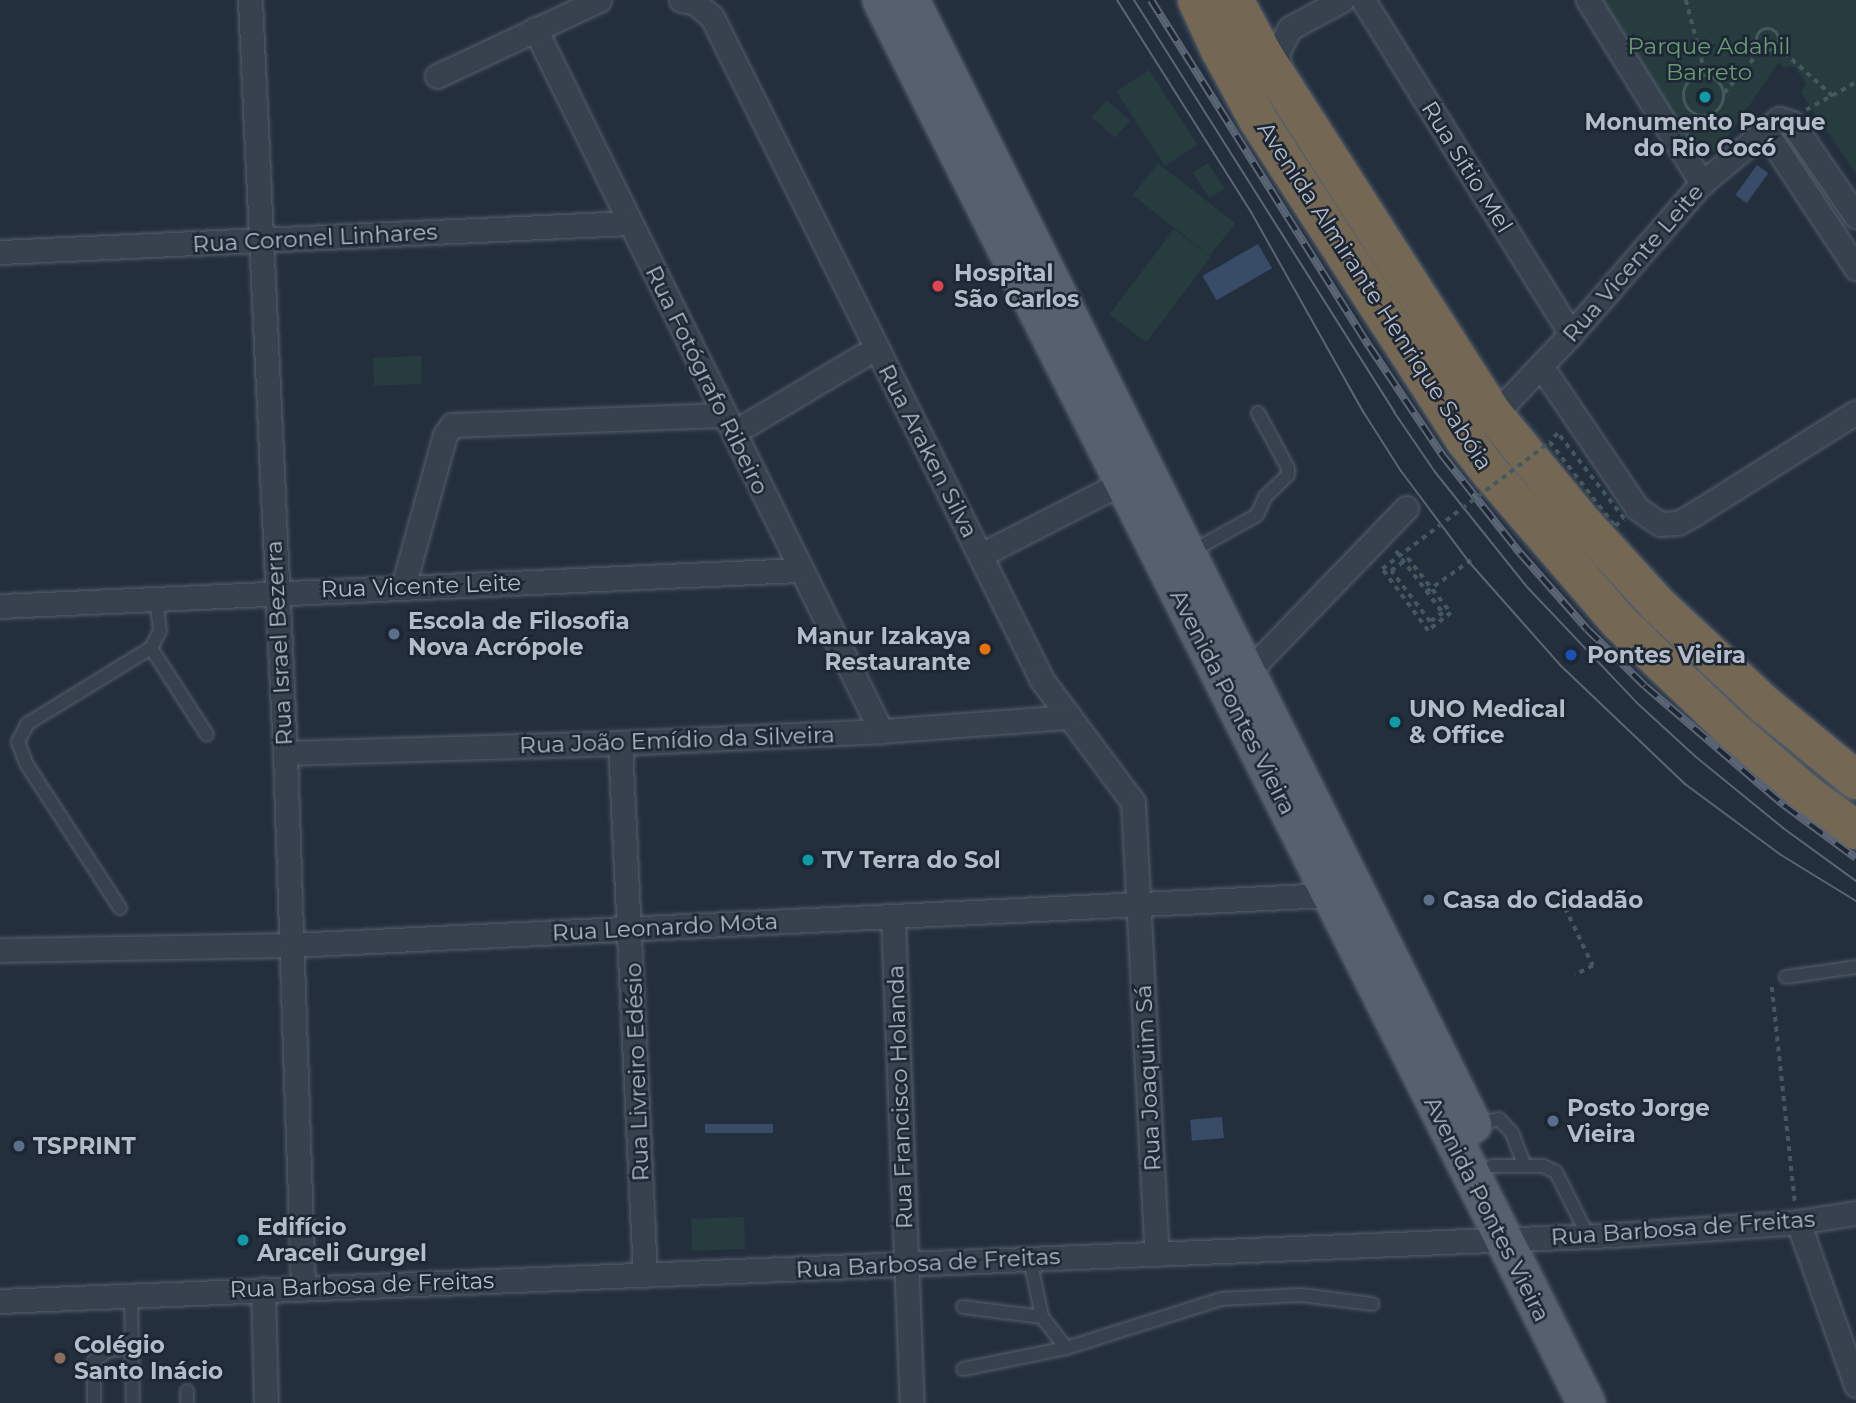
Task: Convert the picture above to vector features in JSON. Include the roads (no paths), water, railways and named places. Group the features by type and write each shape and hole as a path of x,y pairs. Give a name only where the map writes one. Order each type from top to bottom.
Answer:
{"highway":[{"path":"1188,0 1220,50"},
{"name":"Avenida Almirante Henrique Sabóia","path":"1197,0 1220,50 1258,120 1464,439 1490,472 1619,622 1730,728 1809,796 1856,830"},
{"name":"Avenida Almirante Henrique Sabóia","path":"1234,0 1250,34 1291,100 1494,415 1584,524 1658,605 1765,705 1856,780"}],"main road":[{"name":"Avenida Pontes Vieira","path":"881,0 1123,482 1238,682 1473,1126 1508,1165 1515,1238 1586,1403"},
{"name":"Avenida Pontes Vieira","path":"910,0 1188,553 1238,682 1329,895 1515,1238 1612,1403"}],"street":[{"name":"Rua Israel Bezerra","path":"250,0 259,242 285,753 303,1287"},
{"path":"437,76 599,0"},
{"path":"1291,100 1277,53 1280,41 1290,29 1342,0"},
{"name":"Rua Sítio Mel","path":"1363,0 1571,334"},
{"path":"1588,0 1702,183"},
{"name":"Rua Araken Silva","path":"688,1 712,17 1042,680 1133,802 1139,902"},
{"name":"Rua Fotógrafo Ribeiro","path":"535,29 881,731"},
{"path":"1777,123 1856,216"},
{"path":"1777,123 1856,268"},
{"name":"Rua Vicente Leite","path":"1494,415 1571,334 1702,183 1777,123"},
{"name":"Rua Coronel Linhares","path":"0,251 259,242 630,223"},
{"path":"748,424 862,356"},
{"path":"1541,366 1637,508 1660,524 1678,523 1694,514 1856,412"},
{"path":"403,587 445,435 452,425 725,415"},
{"path":"981,555 1123,482"},
{"path":"1238,682 1406,508"},
{"name":"Rua Vicente Leite","path":"0,606 800,570"},
{"name":"Rua João Emídio da Silveira","path":"285,753 620,743 881,731 1069,717"},
{"name":"Rua Livreiro Edésio","path":"620,743 645,1275"},
{"name":"Rua Leonardo Mota","path":"0,950 291,945 893,917 1139,902 1329,895"},
{"name":"Rua Joaquim Sá","path":"1139,902 1157,1253"},
{"name":"Rua Francisco Holanda","path":"893,917 912,1403"},
{"name":"Rua Barbosa de Freitas","path":"0,1301 131,1293 645,1275 1588,1236 1798,1222 1856,1213"},
{"path":"1798,1222 1856,1385"},
{"path":"263,1289 266,1403"}],"lane":[{"path":"1188,553 1256,515 1265,497 1288,475 1289,468 1258,413"},
{"path":"120,908 26,763 19,742 27,724 151,648 160,631 156,600"},
{"path":"151,648 207,735"},
{"path":"1786,977 1856,967"},
{"path":"1508,1165 1543,1166 1556,1172 1588,1236"},
{"path":"1030,1259 1042,1317 1066,1348"},
{"path":"131,1293 133,1403"},
{"path":"962,1369 1066,1348 1222,1299 1301,1295 1372,1304"},
{"path":"963,1307 1042,1317"},
{"path":"94,1403 94,1361 107,1350 132,1347"}],"water":[{"path":"1757,165 1768,173 1747,203 1735,195"},
{"path":"1258,244 1272,268 1217,300 1203,276"},
{"path":"1222,1117 1224,1138 1192,1141 1190,1120"},
{"path":"705,1124 773,1124 773,1133 705,1133"}],"tram line":[{"path":"1117,0 1251,212 1364,413 1401,471 1469,562 1560,665 1685,784 1781,855 1856,901"},
{"path":"1134,0 1394,412 1435,472 1528,588 1636,702 1696,757 1783,828 1856,881"}],"railway":[{"path":"1151,0 1369,346 1443,456 1520,553 1587,629 1645,686 1784,805 1856,858"}],"place":[{"name":"Monumento Parque do Rio Cocó","path":"1705,97"},
{"name":"Hospital São Carlos","path":"938,286"},
{"name":"Escola de Filosofia Nova Acrópole","path":"394,634"},
{"name":"Manur Izakaya Restaurante","path":"985,649"},
{"name":"Pontes Vieira","path":"1571,655"},
{"name":"UNO Medical & Office","path":"1395,722"},
{"name":"TV Terra do Sol","path":"808,860"},
{"name":"Casa do Cidadão","path":"1429,900"},
{"name":"Posto Jorge Vieira","path":"1553,1121"},
{"name":"TSPRINT","path":"19,1146"},
{"name":"Edifício Araceli Gurgel","path":"243,1240"},
{"name":"Colégio Santo Inácio","path":"60,1358"}],"park label":[{"name":"Parque Adahil Barreto","path":"1709,59"}]}
